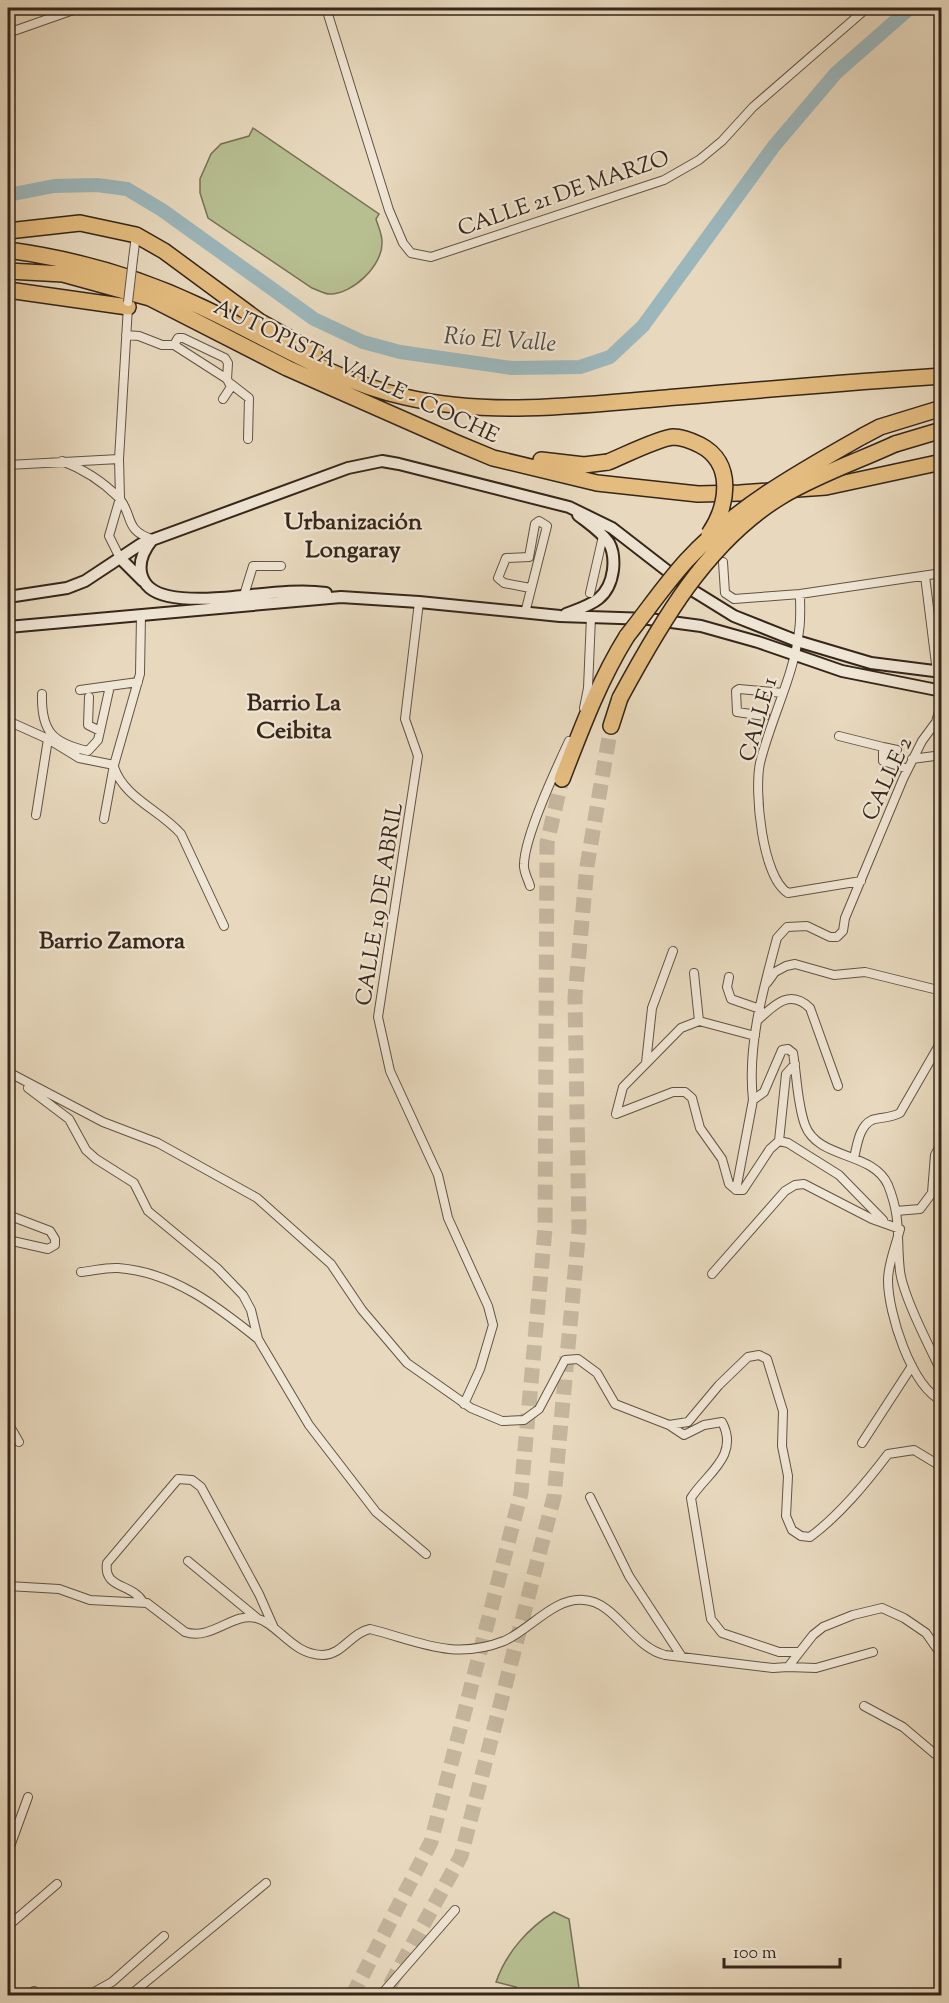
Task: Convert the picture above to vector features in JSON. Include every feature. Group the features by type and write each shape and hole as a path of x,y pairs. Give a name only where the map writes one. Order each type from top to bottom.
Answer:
{"highway":[{"path":"8,231 80,223 136,235 164,251 259,321 384,391"},
{"name":"AUTOPISTA VALLE - COCHE","path":"8,250 62,257 143,280 331,371 384,391 447,405 497,409 574,406 942,376"},
{"name":"AUTOPISTA VALLE - COCHE","path":"8,271 63,274 150,298 287,368 418,427 504,461 597,483 698,494 826,487 942,462"},
{"path":"8,290 128,304"},
{"path":"688,559 780,483 880,427 942,408"},
{"path":"418,427 432,426 490,447 550,463 584,465 608,462 673,437 689,440 705,448 718,460 724,475 725,487 720,516 627,636 599,688 562,779"},
{"path":"611,726 620,698 663,622 725,540 781,496 895,444 942,430"}],"main road":[{"path":"8,597 67,588 85,581 131,549 153,540 348,468 382,461 464,479 569,507 612,528 709,601 734,616 797,641 871,663 939,672"},
{"path":"560,616 594,604 608,590 612,580 613,552 603,536 569,507"},
{"path":"146,584 140,561 143,551 153,540"},
{"path":"120,558 157,592 178,597 324,592 341,597"},
{"path":"8,627 341,597 418,602 560,616 649,619 701,626 850,672 940,691"}],"street":[{"path":"8,33 79,8"},
{"name":"CALLE 21 DE MARZO","path":"326,8 389,210 403,243 411,253 426,257 664,180 699,160 722,141 753,107 867,8"},
{"path":"120,558 109,536 120,498 119,459 126,335 136,235"},
{"path":"126,335 139,336 162,345 174,345 229,382 250,400 248,439"},
{"path":"174,345 178,338 183,338 228,360 229,382 224,399"},
{"path":"205,365 213,352"},
{"path":"8,465 119,459"},
{"path":"62,461 85,470 120,498 135,531 153,540"},
{"path":"525,613 547,526 539,520 535,524 529,557 506,558 498,578 504,583 530,588"},
{"path":"590,593 603,536"},
{"path":"723,562 725,593 734,599 800,594 942,573"},
{"path":"244,595 253,566 281,566"},
{"path":"926,576 939,672"},
{"path":"797,641 800,594"},
{"name":"CALLE 19 DE ABRIL","path":"418,602 405,719 418,756 378,1017 390,1071 438,1175 448,1218 484,1295 493,1324 480,1369 464,1404"},
{"path":"104,819 114,765 138,682 141,615"},
{"path":"530,886 523,865 527,849 551,780 583,712 588,688 591,617"},
{"name":"CALLE 1","path":"797,641 760,763 759,809 769,867 782,890 788,893 861,881"},
{"path":"80,690 138,682"},
{"path":"42,694 45,725 56,738 72,748 88,751 95,745 100,731 110,686"},
{"path":"765,716 737,712 736,691 739,689 783,693"},
{"name":"CALLE 2","path":"764,986 777,938 787,927 807,926 830,938 837,937 843,931 861,881 912,759 939,714 940,691"},
{"path":"89,697 88,725 100,731"},
{"path":"8,721 48,739 79,758 114,765"},
{"path":"839,736 897,750"},
{"path":"36,815 48,739"},
{"path":"883,747 883,761 908,769"},
{"path":"912,759 942,755"},
{"path":"114,765 124,788 171,822 182,834 224,926"},
{"path":"646,1063 652,1008 673,951"},
{"path":"736,1191 753,1100 751,1086 755,1036 764,986 775,972 795,964 834,975 865,972 942,992"},
{"path":"694,973 699,1021"},
{"path":"729,976 727,987 730,999 760,1010"},
{"path":"758,1020 780,1000 791,999 803,1002 810,1008 837,1086"},
{"path":"736,1191 727,1179 722,1159 700,1128 692,1098 685,1092 673,1092 616,1114 623,1087 681,1028 699,1021 755,1036"},
{"path":"854,1158 865,1125 871,1120 900,1113 942,1040"},
{"path":"753,1100 764,1092 782,1050 788,1049 793,1053 805,1127 822,1145 879,1171 887,1183 900,1229 900,1272 942,1373"},
{"path":"736,1191 743,1190 770,1149 779,1141 786,1074 795,1065"},
{"path":"9,1073 103,1122 158,1143 257,1198 331,1264 362,1310 407,1363 464,1404 502,1421 524,1420 539,1409 564,1360 578,1359 597,1374 615,1404 669,1425 684,1435 704,1425 722,1422 724,1454 719,1468 702,1482 691,1498 711,1619 722,1633 779,1652 798,1652"},
{"path":"9,1073 69,1119 86,1150 105,1166 134,1183 148,1211 231,1280 251,1310 258,1339 309,1425 376,1512 426,1554"},
{"path":"779,1141 788,1143 838,1175 885,1223"},
{"path":"896,1211 920,1209 932,1193 934,1155 942,1142"},
{"path":"712,1274 785,1191 795,1185 810,1186 873,1219 900,1229"},
{"path":"8,1215 50,1231 56,1239 55,1245 48,1249 8,1240"},
{"path":"900,1229 888,1277 890,1301 912,1366 922,1386 942,1401"},
{"path":"81,1272 117,1268 155,1275 204,1298 258,1339"},
{"path":"669,1425 688,1422 718,1385 748,1357 759,1355 767,1359 783,1411 782,1446 788,1476 786,1516 792,1530 801,1536 810,1537 821,1529 873,1474 888,1454 914,1450 942,1467"},
{"path":"861,1443 912,1366"},
{"path":"8,1423 19,1442"},
{"path":"257,1618 247,1618 201,1634 193,1634 143,1602 138,1594 109,1578 106,1573 107,1563 178,1479 185,1478 201,1487 259,1594 274,1629"},
{"path":"590,1497 629,1575 682,1657"},
{"path":"188,1561 257,1618 274,1629 284,1640 300,1648 324,1655 339,1649 362,1630 370,1629 432,1648 475,1648 504,1641 557,1607 579,1599 606,1608 637,1641 654,1652 773,1668 816,1668 873,1652"},
{"path":"8,1586 59,1589 90,1600 143,1602"},
{"path":"788,1667 798,1652 823,1627 853,1615 882,1608 904,1618 926,1633 942,1656"},
{"path":"864,1706 903,1727 935,1754 942,1756"},
{"path":"8,1849 28,1797"},
{"path":"129,1995 266,1883"},
{"path":"8,1926 57,1884"},
{"path":"380,1995 455,1911"},
{"path":"87,1995 112,1982 164,1936"}],"green space":[{"path":"253,128 379,214 376,219 382,239 381,251 372,269 357,284 339,293 323,293 312,288 208,218 200,193 200,179 211,154 221,144 249,136"},
{"path":"554,1912 569,1919 580,1995 511,1995 516,1987 496,1982 500,1971 519,1942 544,1918"}],"waterway":[{"name":"Río El Valle","path":"8,195 54,186 97,185 127,189 162,210 314,319 363,342 400,352 512,368 580,367 610,357 643,326 774,146 836,73 910,8"}],"tunnel":[{"path":"390,1985 461,1856 554,1497 579,1229 575,997 587,866 611,726"},
{"path":"352,1996 431,1842 521,1493 545,1229 547,843 562,779"}],"district":[{"name":"Urbanización Longaray","path":"353,535"},
{"name":"Barrio La Ceibita","path":"294,716"},
{"name":"Barrio Zamora","path":"112,940"}]}
